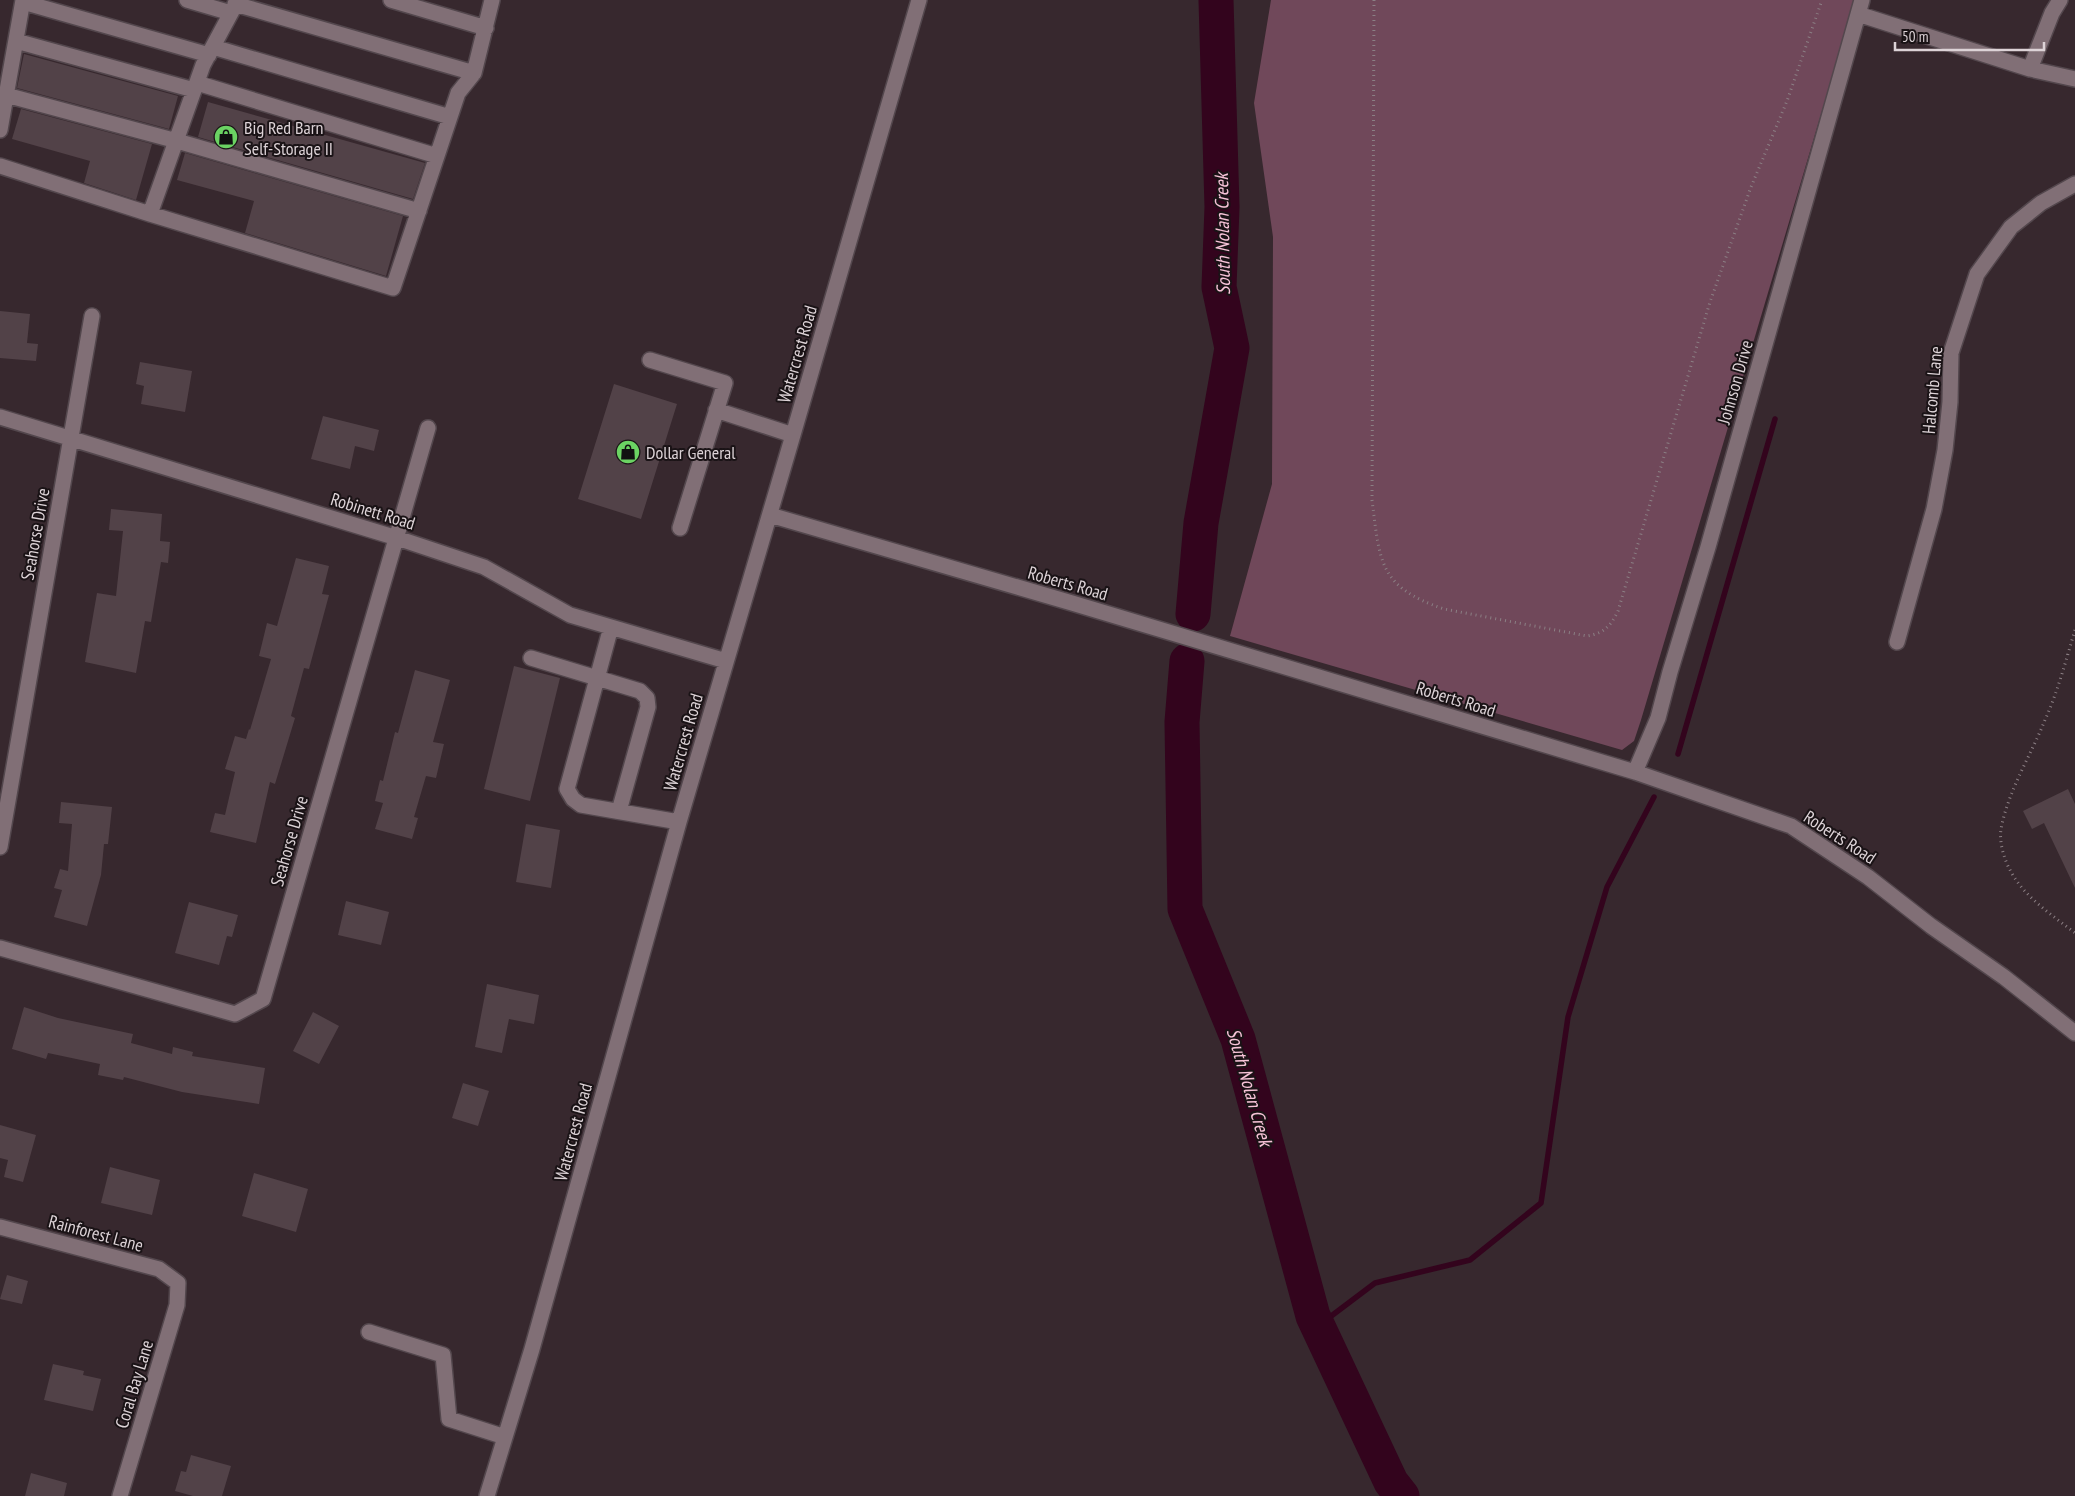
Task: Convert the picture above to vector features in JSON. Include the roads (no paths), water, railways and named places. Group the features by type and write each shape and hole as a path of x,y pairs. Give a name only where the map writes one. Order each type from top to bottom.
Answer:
{"street":[{"path":"187,0 235,6 474,73"},
{"path":"391,0 486,28"},
{"path":"0,166 393,288 458,93 474,73 492,0"},
{"name":"Watercrest Road","path":"487,1496 532,1349 679,822 770,515 918,0"},
{"path":"2030,69 2052,13 2060,0"},
{"path":"0,130 23,1 450,117"},
{"path":"150,214 196,87 211,51 235,6"},
{"path":"1860,7 2030,69 2075,79"},
{"name":"Johnson Drive","path":"1635,772 1658,718 1711,538 1860,7"},
{"path":"16,41 196,87 437,156"},
{"path":"6,95 177,141 418,211"},
{"name":"Halcomb Lane","path":"1897,642 1934,509 1945,450 1950,402 1951,353 1977,274 2011,227 2041,203 2075,184"},
{"name":"Seahorse Drive","path":"0,847 92,316"},
{"path":"650,360 724,383 680,528"},
{"path":"716,410 793,435"},
{"name":"Robinett Road","path":"0,417 397,538 484,567 570,615 726,661"},
{"name":"Seahorse Drive","path":"0,948 235,1014 263,999 428,428"},
{"name":"Roberts Road","path":"770,515 1072,603 1635,772 1792,826 1868,877 2075,1033"},
{"path":"611,627 567,789 573,799 581,805 679,822"},
{"path":"531,658 640,691 647,698 648,707 619,812"},
{"name":"Rainforest Lane","path":"0,1227 159,1269 178,1283"},
{"name":"Coral Bay Lane","path":"120,1496 177,1305 178,1283"},
{"path":"369,1332 443,1355 449,1420 505,1437"}],"waterway":[{"name":"South Nolan Creek","path":"1193,614 1201,523 1232,348 1219,287 1222,207 1216,0"},
{"path":"1678,754 1775,419"},
{"name":"South Nolan Creek","path":"1187,661 1182,722 1185,909 1238,1039 1313,1316 1391,1482 1402,1496"},
{"path":"1318,1326 1375,1283 1470,1260 1541,1203 1568,1017 1607,887 1654,797"}],"place":[{"name":"Big Red Barn Self-Storage II","path":"226,137"},
{"name":"Dollar General","path":"628,452"}]}
